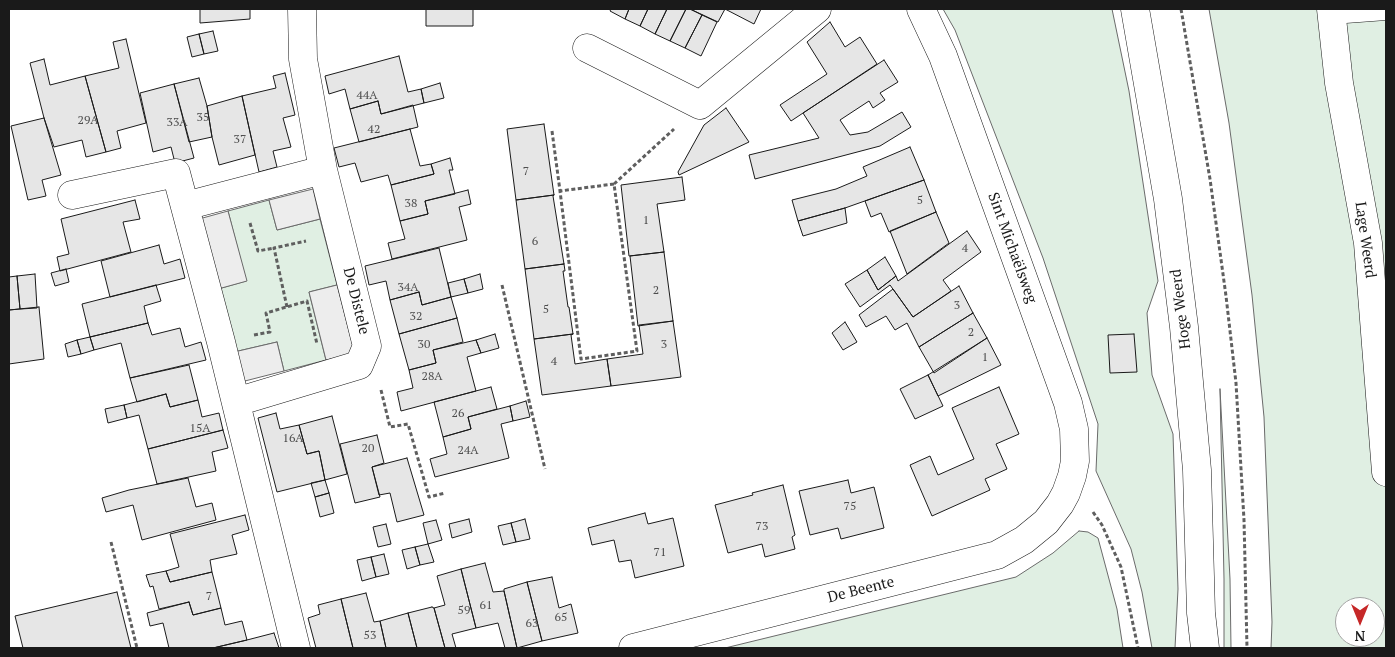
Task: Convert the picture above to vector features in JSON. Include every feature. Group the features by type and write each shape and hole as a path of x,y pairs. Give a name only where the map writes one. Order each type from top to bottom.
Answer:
{"street":[{"name":"De Distele","path":"236,402 359,365 367,346 323,170 302,59 302,9"},
{"path":"587,48 700,105 817,9"},
{"name":"Sint Michaëlsweg","path":"921,9 943,56 1068,403 1074,429 1075,461 1066,493"},
{"name":"Hoge Weerd","path":"1135,9 1168,199 1184,326 1197,470 1201,612 1205,648"},
{"name":"Lage Weerd","path":"1331,12 1339,83 1368,242 1386,472"},
{"path":"185,206 323,170"},
{"path":"72,195 176,173 222,342 296,648"},
{"name":"De Beente","path":"633,648 997,556 1024,540 1046,522 1066,493"},
{"name":"Hoge Weerd","path":"1195,648 1201,612"}],"lane":[{"path":"1331,12 1386,10"}],"path":[{"path":"1181,9 1210,179 1236,383 1244,520 1247,648"},
{"path":"560,191 614,184 700,105"},
{"path":"552,131 581,358 637,351 614,184"},
{"path":"241,191 258,251 339,234"},
{"path":"274,248 287,307"},
{"path":"502,284 545,469"},
{"path":"222,342 270,332 266,313 307,302 325,376"},
{"path":"367,346 390,427 408,424 429,497 445,493"},
{"path":"1066,493 1083,502 1094,514 1102,525 1112,546 1121,567 1138,648"},
{"path":"111,542 137,648"}],"green space":[{"path":"943,9 1112,9 1129,91 1158,281 1147,313 1152,375 1173,434 1178,589 1175,648 1152,648 1142,592 1131,549 1096,471 1098,424 1043,258 955,30"},
{"path":"1209,9 1386,9 1386,648 1271,648 1272,622 1264,417 1252,295 1229,123"},
{"path":"269,200 277,230 320,219 337,285 309,292 326,360 284,371 277,342 234,352 218,289 246,281 228,211"},
{"path":"1220,389 1230,579 1231,648 1224,648"},
{"path":"1079,531 1088,532 1098,538 1117,609 1123,648 725,648 1016,577 1053,553"}],"shaded area":[{"path":"313,189 320,219 277,230 269,200"},
{"path":"228,211 247,281 218,289 199,219"},
{"path":"337,285 355,354 326,360 309,292"},
{"path":"277,342 284,371 241,382 234,352"}],"building":[{"path":"200,9 250,9 250,19 200,23"},
{"path":"426,9 473,9 473,26 426,26"},
{"path":"611,9 629,9 625,19 610,11"},
{"path":"629,9 648,9 640,26 625,19"},
{"path":"648,9 667,9 655,34 640,26"},
{"path":"667,9 686,9 670,41 655,34"},
{"path":"686,9 702,15 685,48 670,41"},
{"path":"690,9 725,9 718,22"},
{"path":"725,9 761,9 754,24"},
{"path":"702,15 717,22 701,56 685,48"},
{"path":"830,22 845,47 860,37 877,64 791,121 780,105 827,74 807,42"},
{"path":"213,31 218,51 204,54 199,34"},
{"path":"199,34 204,54 192,57 187,37"},
{"path":"126,39 146,123 117,131 121,148 106,152 85,76 119,68 113,42"},
{"path":"399,56 408,92 421,89 424,103 381,114 378,101 350,109 345,89 329,94 325,76"},
{"path":"44,59 50,85 85,76 106,152 86,157 82,140 54,147 44,118 30,63"},
{"path":"884,60 898,82 880,93 885,100 873,108 869,101 840,120 850,135 868,132 902,112 911,127 880,146 755,179 749,155 819,138 803,113"},
{"path":"285,73 295,115 283,118 291,147 273,151 277,167 259,172 242,96 276,88 273,76"},
{"path":"199,78 207,106 212,137 189,142 174,84"},
{"path":"440,83 444,98 424,103 421,89"},
{"path":"174,84 194,158 175,163 171,147 153,152 140,93"},
{"path":"242,96 255,155 219,165 207,106"},
{"path":"378,101 381,114 413,105 418,127 359,142 350,109"},
{"path":"726,108 749,142 679,175 678,172 704,125"},
{"path":"44,118 61,175 42,180 46,196 28,200 11,126"},
{"path":"544,124 554,195 516,200 507,129"},
{"path":"410,129 420,166 431,164 434,174 391,185 388,175 361,182 355,163 339,167 334,148"},
{"path":"910,147 924,180 845,208 798,221 792,200 836,189 867,176 863,167"},
{"path":"450,158 453,170 449,170 455,194 425,201 428,214 400,221 391,185 434,174 431,164"},
{"path":"682,177 685,200 657,204 664,252 629,256 621,185"},
{"path":"924,180 936,212 889,232 881,213 871,217 865,201"},
{"path":"468,190 471,204 459,207 467,240 392,259 388,243 405,239 400,221 428,214 425,201"},
{"path":"554,195 564,264 525,269 516,200"},
{"path":"135,200 140,219 123,222 131,252 60,271 57,257 69,254 61,219"},
{"path":"845,208 847,223 803,236 798,221"},
{"path":"936,212 949,243 907,274 890,231"},
{"path":"967,231 981,252 943,280 951,291 913,317 890,285 860,307 845,284 867,270 878,290 896,276 898,281"},
{"path":"159,245 164,264 180,259 185,278 110,297 101,261"},
{"path":"439,248 451,297 422,305 419,292 390,300 386,281 369,285 365,266"},
{"path":"664,252 673,321 638,326 630,256"},
{"path":"885,257 896,276 878,290 867,270"},
{"path":"564,264 565,271 563,271 573,334 534,339 525,269"},
{"path":"66,269 69,282 55,286 51,273"},
{"path":"35,274 37,308 20,309 17,276"},
{"path":"480,274 483,289 468,293 464,279"},
{"path":"17,276 20,309 9,310 9,277"},
{"path":"464,279 468,293 451,297 448,283"},
{"path":"156,285 161,301 144,306 148,323 90,337 82,304"},
{"path":"959,286 973,313 919,347 907,323 895,330 886,316 866,327 859,315 893,289 913,317"},
{"path":"419,292 422,305 451,297 457,318 399,334 390,300"},
{"path":"39,307 44,359 9,364 9,310"},
{"path":"973,313 987,338 934,373 919,347"},
{"path":"457,318 463,342 433,350 436,363 409,370 399,334"},
{"path":"673,321 681,377 611,386 607,359 643,354 639,325"},
{"path":"845,322 857,342 843,350 832,333"},
{"path":"148,323 152,335 180,328 185,347 201,342 206,360 130,378 121,343 94,350 90,337"},
{"path":"495,334 499,348 481,353 476,340"},
{"path":"573,334 571,335 575,364 607,359 611,386 542,395 534,339"},
{"path":"1134,334 1137,372 1110,373 1108,335"},
{"path":"90,337 94,350 81,354 77,340"},
{"path":"987,338 1001,365 938,396 928,375"},
{"path":"77,340 81,354 68,357 65,344"},
{"path":"476,340 481,353 467,357 476,391 401,411 397,392 413,388 409,370 436,363 433,350"},
{"path":"189,365 198,400 170,407 166,394 137,402 130,378"},
{"path":"928,375 943,406 915,419 900,389"},
{"path":"491,387 497,409 468,417 471,429 443,437 434,402"},
{"path":"999,387 1019,434 996,444 1007,469 985,479 990,490 932,516 910,465 930,456 938,475 974,459 952,408"},
{"path":"166,394 170,407 198,400 202,417 219,413 223,430 148,449 139,415 127,418 124,405"},
{"path":"526,401 530,417 513,421 510,406"},
{"path":"124,405 127,418 108,423 105,409"},
{"path":"510,406 513,421 501,424 509,458 435,477 430,459 447,454 443,437 471,429 468,417"},
{"path":"276,413 280,429 299,425 307,454 319,451 325,480 277,492 258,418"},
{"path":"332,416 347,474 325,480 319,451 307,454 299,425"},
{"path":"223,430 228,448 212,452 216,471 157,484 148,449"},
{"path":"377,435 384,463 372,467 380,497 355,503 340,444"},
{"path":"407,458 424,515 397,522 390,493 379,495 372,467"},
{"path":"188,478 196,507 212,503 216,520 142,540 133,505 106,512 102,498 129,490"},
{"path":"325,480 329,493 315,497 311,483"},
{"path":"848,480 851,493 874,487 884,528 841,539 838,528 810,535 799,491"},
{"path":"783,485 795,535 792,537 795,549 765,557 762,544 728,553 715,505"},
{"path":"329,493 334,513 320,517 315,497"},
{"path":"645,513 648,524 673,518 684,566 635,578 631,560 619,562 614,540 592,545 588,528"},
{"path":"245,515 249,530 232,535 237,554 210,560 212,572 170,582 166,571 179,567 170,534"},
{"path":"469,519 472,532 452,538 449,524"},
{"path":"525,519 530,539 516,542 511,523"},
{"path":"436,520 442,540 428,544 423,523"},
{"path":"511,523 516,542 503,545 498,526"},
{"path":"386,524 391,544 378,547 373,527"},
{"path":"428,544 434,562 420,565 415,547"},
{"path":"415,547 420,565 407,569 402,550"},
{"path":"384,554 389,574 376,577 371,557"},
{"path":"371,557 376,577 362,581 357,560"},
{"path":"485,563 493,592 504,591 517,648 505,648 498,623 476,628 461,569"},
{"path":"461,569 476,628 452,634 456,648 445,648 434,608 445,605 437,576"},
{"path":"166,571 170,582 212,572 221,608 193,615 189,602 159,609 153,586 150,587 146,575"},
{"path":"552,577 559,608 571,604 578,633 542,641 527,582"},
{"path":"527,582 542,641 517,648 504,589"},
{"path":"117,592 131,648 23,648 15,616"},
{"path":"366,593 374,622 380,621 386,648 353,648 341,599"},
{"path":"341,599 353,648 316,648 308,618 320,614 318,605"},
{"path":"189,602 193,615 221,608 225,625 242,621 247,640 213,648 169,648 163,623 150,626 147,613"},
{"path":"434,608 445,648 417,648 408,613"},
{"path":"408,613 417,648 386,648 380,621"},
{"path":"274,633 279,648 213,648 247,640"}]}
